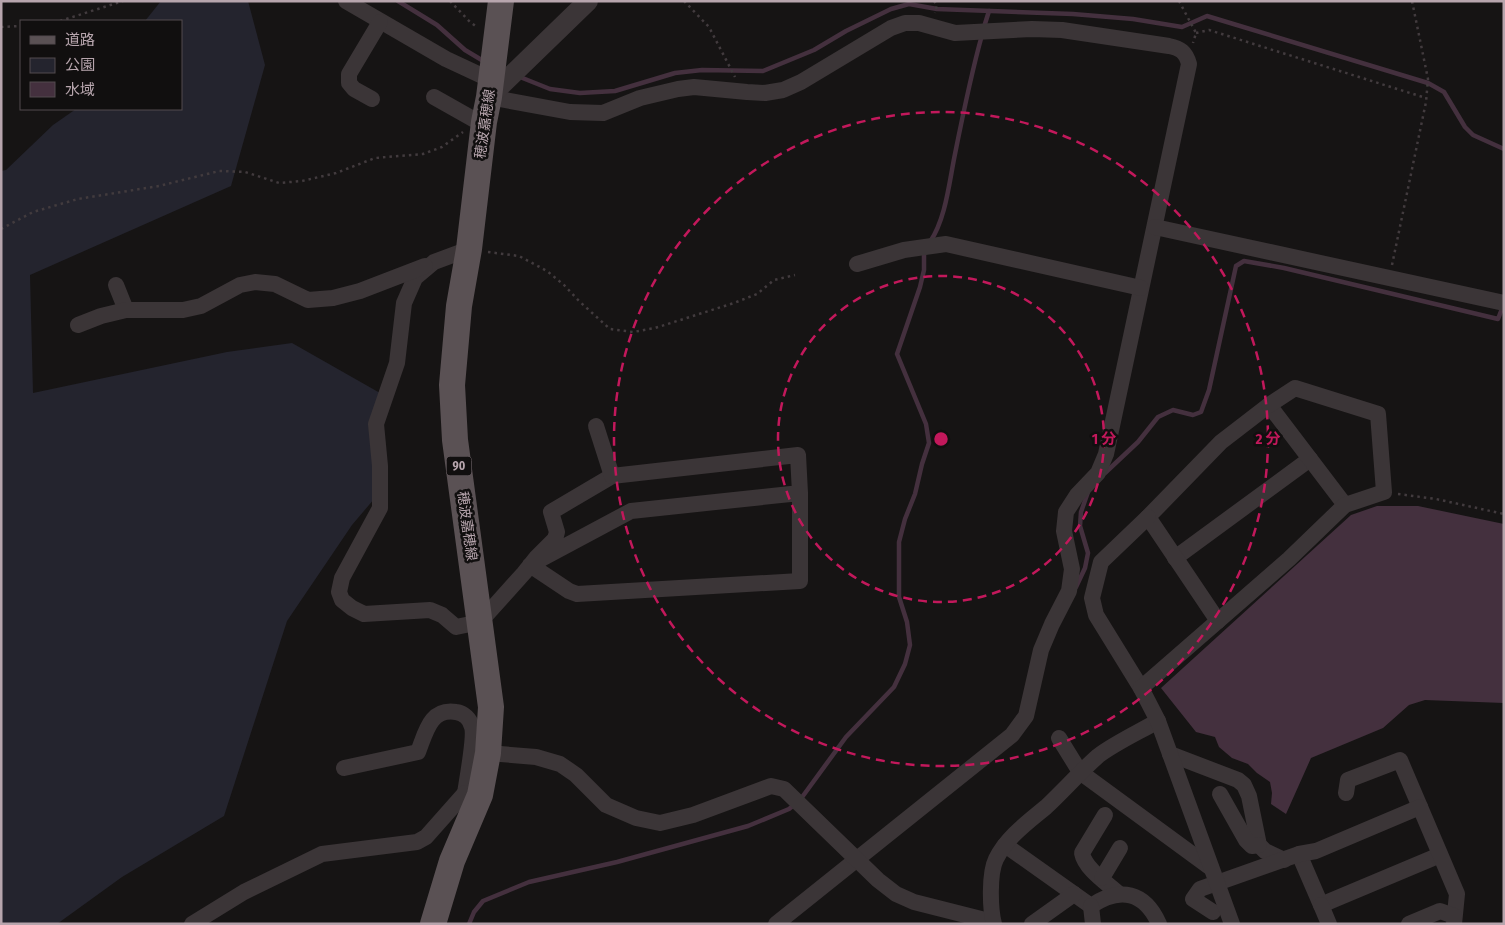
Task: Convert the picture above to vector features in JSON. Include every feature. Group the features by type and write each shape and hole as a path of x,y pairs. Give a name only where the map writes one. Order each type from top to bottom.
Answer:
{"main road":[{"name":"穂波嘉穂線","path":"433,924 472,794 488,753 491,708 455,440 452,385 459,306 468,249 478,121 490,89 501,1"}],"street":[{"path":"346,1 446,60 490,89 570,112 603,113 640,98 694,87 765,93 783,90 801,82 891,28 905,23 919,22 955,32 1032,29 1082,33 1178,48 1183,51 1189,64 1106,454 1098,473 1076,496 1066,512 1064,531 1072,568 1069,591 1041,650 1026,716 1012,735 776,924"},
{"path":"490,89 588,1"},
{"path":"372,99 354,89 349,83 349,74 380,22"},
{"path":"434,97 478,121"},
{"path":"1155,228 1504,303"},
{"path":"857,264 904,250 946,244 1141,288"},
{"path":"78,325 101,316 126,310 183,310 201,306 240,285 255,282 274,284 308,300 333,298 360,291 468,249"},
{"path":"434,262 415,278 404,303 397,363 376,424 380,466 380,508 342,578 339,592 342,600 352,608 364,614 430,610 442,615 456,627 480,622 530,565 555,539 557,532 550,512 612,476 798,455 800,581 577,594 569,591 530,565"},
{"path":"116,285 126,310"},
{"path":"1142,688 1289,559 1345,505 1384,492 1378,414 1295,388 1269,405 1221,442 1101,562 1092,598 1096,615 1142,688 1158,721 1232,924"},
{"path":"1269,405 1345,505"},
{"path":"596,426 612,476"},
{"path":"1175,558 1310,459"},
{"path":"530,565 631,511 800,493"},
{"path":"1148,517 1218,621"},
{"path":"192,924 244,892 322,854 417,842 426,837 472,794 473,729 468,719 459,713 445,710 436,715 428,726 418,752 344,768"},
{"path":"488,753 536,757 560,764 576,775 606,806 636,818 660,823 693,815 771,786 784,789 878,880 896,894 914,902 994,923 991,896 993,868 994,861 1005,845 1022,826 1046,806 1100,754 1158,721"},
{"path":"1060,738 1080,772 1214,875"},
{"path":"1170,754 1238,780 1244,785 1249,796 1259,845 1265,851 1284,860"},
{"path":"1346,793 1348,780 1400,760 1457,894 1454,920 1440,911 1409,924"},
{"path":"1220,794 1246,840 1252,846 1259,845"},
{"path":"1213,912 1193,899 1214,875 1316,851 1420,807"},
{"path":"1105,815 1082,853 1089,866 1119,894"},
{"path":"1005,845 1091,906 1093,924"},
{"path":"1102,878 1120,848"},
{"path":"1299,854 1329,924"},
{"path":"1321,905 1440,855"},
{"path":"1032,924 1074,894"},
{"path":"1091,906 1109,896 1119,894 1143,900 1153,910 1159,924"}],"path":[{"path":"63,20 123,1"},
{"path":"450,1 470,22 486,34 497,36"},
{"path":"684,1 709,27 742,92"},
{"path":"937,5 941,1"},
{"path":"1179,1 1196,33 1189,64"},
{"path":"1389,279 1427,98 1428,79 1412,1"},
{"path":"1,27 20,26"},
{"path":"1196,33 1209,30 1427,98"},
{"path":"1,229 33,212 78,198 159,186 219,171 245,172 279,183 302,181 336,173 375,158 423,154 442,147 478,121"},
{"path":"468,249 519,256 553,276 610,330 633,332 655,328 734,303 757,294 774,280 795,275"},
{"path":"1384,492 1436,499 1504,514"}],"green space":[{"path":"161,1 248,1 265,65 231,186 30,275 33,393 227,352 292,343 380,393 380,492 352,525 287,621 224,816 122,877 57,924 1,924 1,171 6,170 53,125 75,110 182,110 182,20 146,20"}],"water":[{"path":"1377,506 1418,506 1504,524 1504,703 1425,700 1409,705 1383,728 1311,758 1286,814 1271,804 1270,782 1248,764 1232,758 1219,747 1215,737 1196,732 1161,688 1351,515"}],"waterway":[{"path":"398,1 437,25 465,50 485,62"},
{"path":"520,77 550,89 580,93 615,91 675,73 702,70 763,71 814,50 846,31 891,9 909,4 937,9 1073,14 1133,19 1182,27 1207,16 1428,83 1444,92 1465,127 1473,135 1504,149"},
{"path":"984,27 989,11"},
{"path":"930,242 940,222 946,200 967,94 982,35"},
{"path":"800,800 846,737 894,687 905,664 910,645 907,622 899,597 899,542 929,443 926,424 897,354 920,287 924,270 924,251"},
{"path":"1105,473 1138,442 1158,417 1173,410 1193,415 1201,412 1209,390 1236,266 1244,261 1284,268 1498,319 1503,306"},
{"path":"1076,587 1085,568 1088,553 1080,526 1081,512 1088,492"},
{"path":"469,924 474,912 483,901 529,882 617,862 748,826 789,809 794,805"}]}
